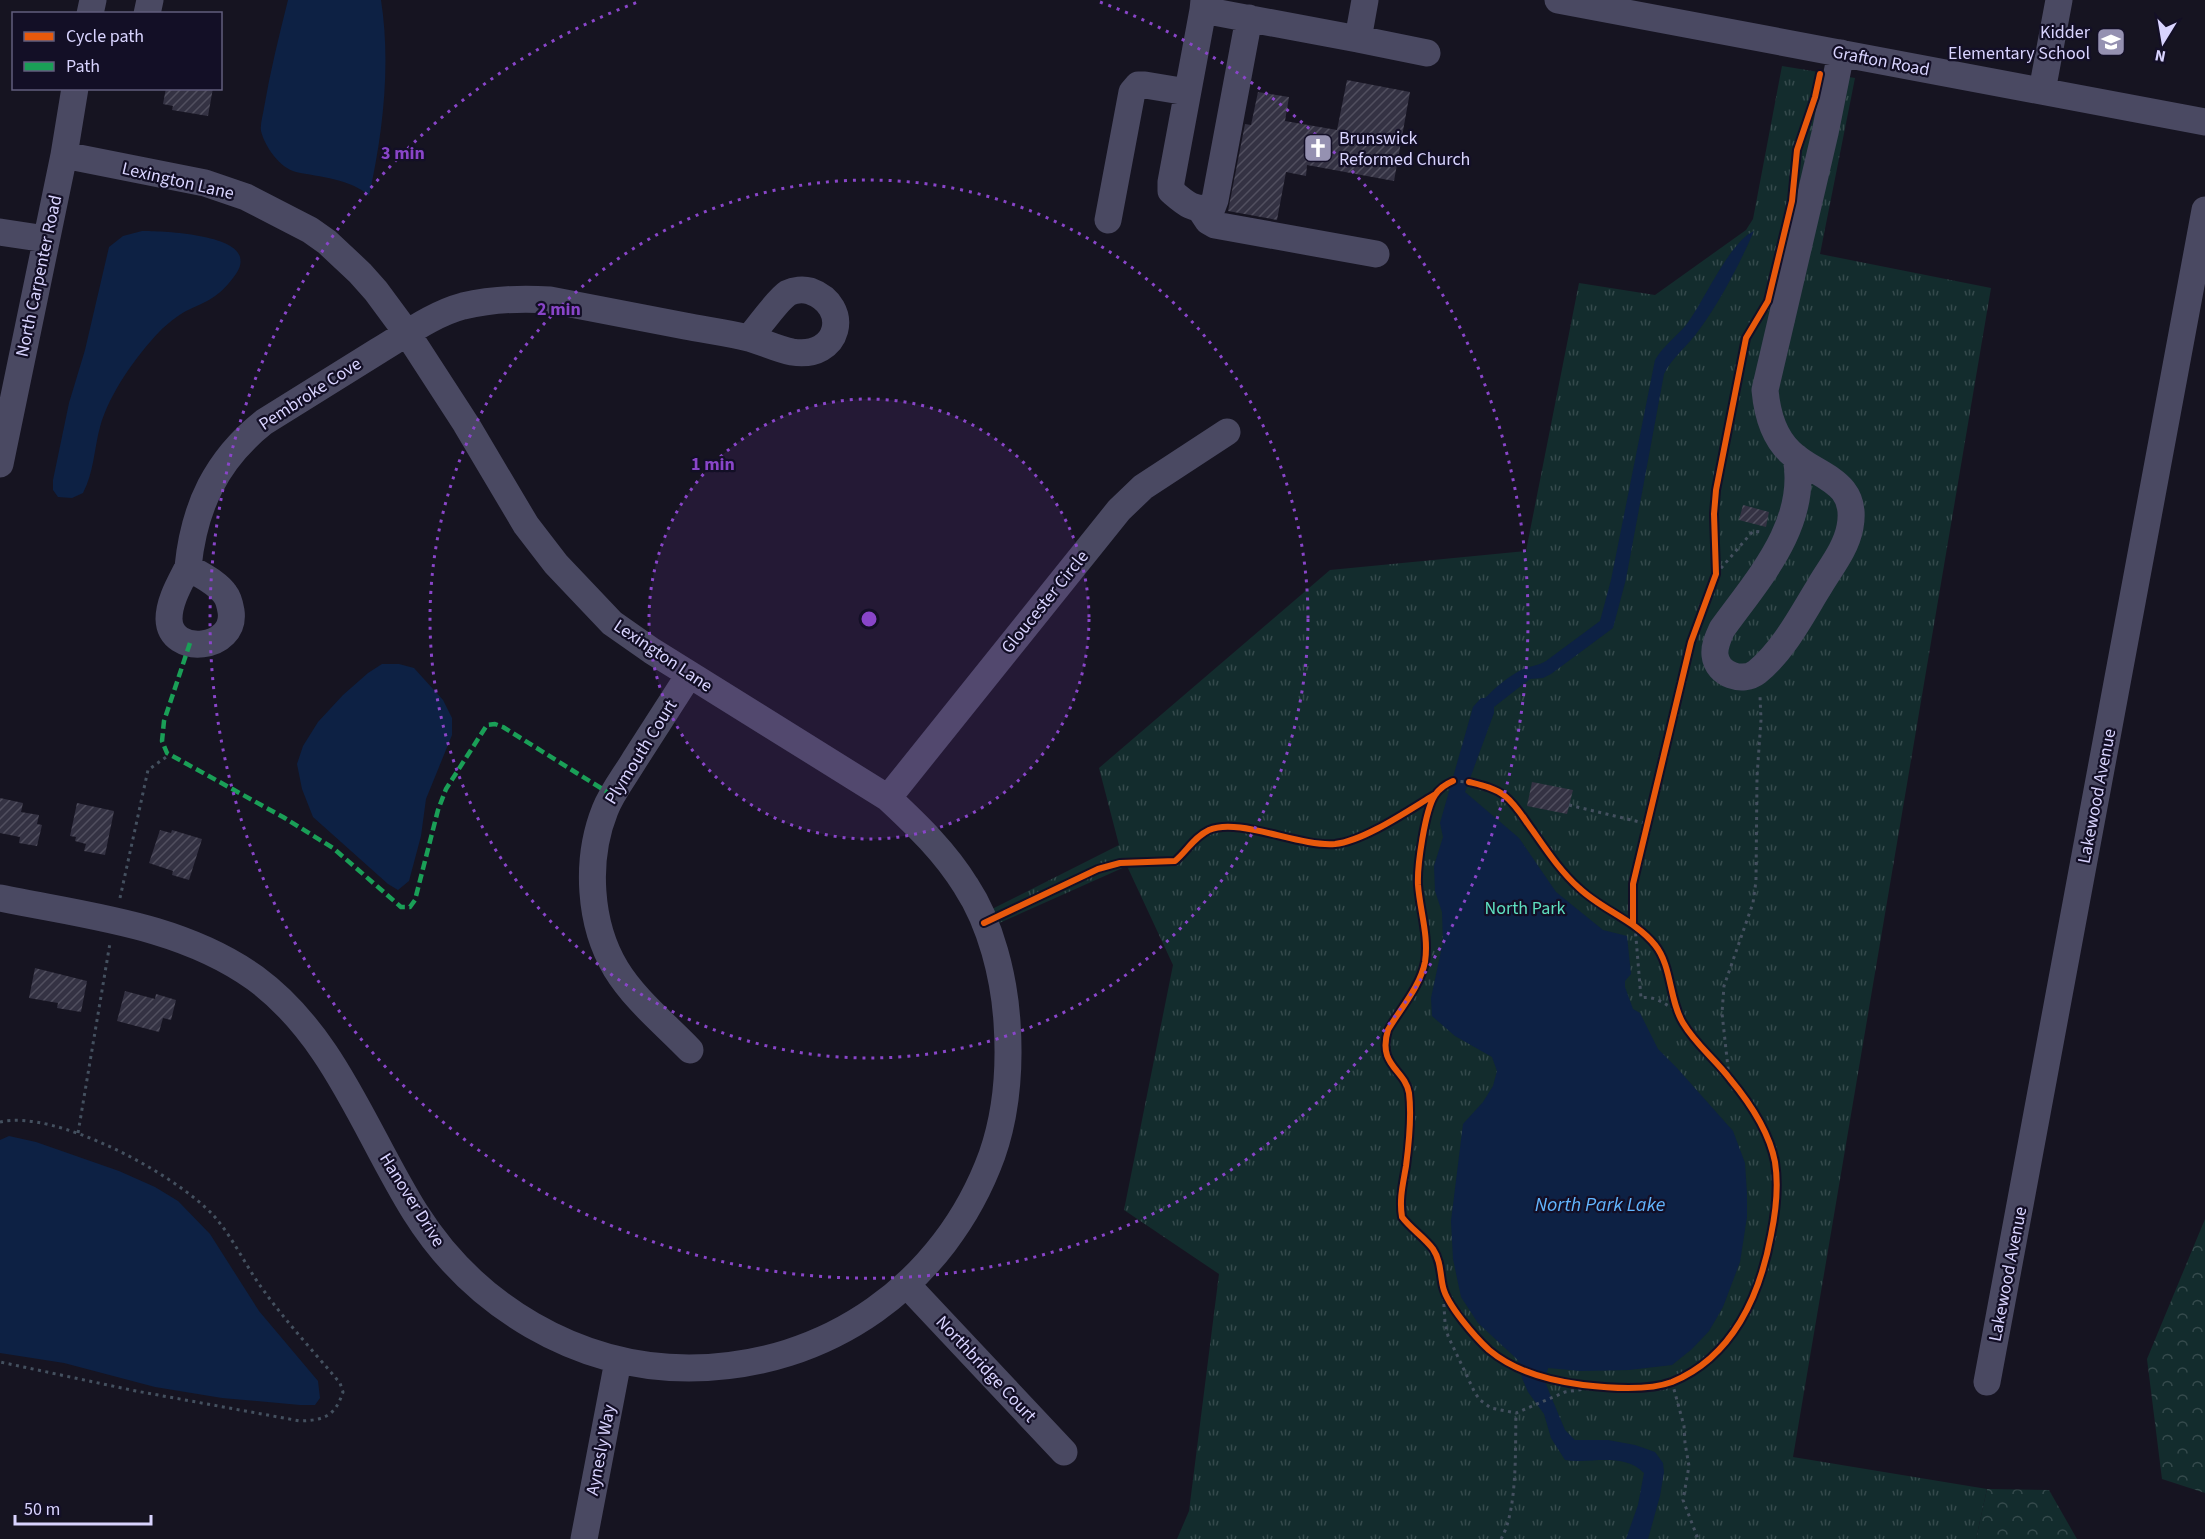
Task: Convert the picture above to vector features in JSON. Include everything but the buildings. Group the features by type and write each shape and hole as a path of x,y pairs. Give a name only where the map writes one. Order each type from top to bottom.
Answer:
{"street":[{"path":"1358,39 1365,0"},
{"name":"Grafton Road","path":"1558,0 2205,122"},
{"path":"2042,91 2059,0"},
{"path":"1376,254 1215,225 1208,221 1200,210 1188,205 1171,191 1204,5 1249,18 1427,53"},
{"path":"1200,210 1212,208 1215,200 1249,18"},
{"path":"1796,457 1798,496 1784,537 1722,629 1717,640 1715,658 1719,666 1726,673 1737,677 1746,677 1755,673 1794,628 1842,550 1850,529 1851,507 1847,496 1829,477 1796,457 1783,445 1774,429 1768,409 1766,390 1841,53"},
{"path":"1108,220 1132,92 1137,85 1145,85 1187,92"},
{"name":"North Carpenter Road","path":"0,464 64,155 75,90"},
{"name":"Lexington Lane","path":"64,155 205,183 246,197 327,242 376,291 407,333 466,424 526,525 556,564 612,623 689,675 888,798 943,854 968,888 984,923 997,963 1006,1001 1008,1077 1002,1116 992,1153 977,1189 957,1225 935,1256 908,1286"},
{"name":"Lakewood Avenue","path":"1987,1382 2205,210"},
{"path":"0,232 46,239"},
{"name":"Pembroke Cove","path":"188,567 192,536 199,509 213,480 239,445 264,422 433,318 462,307 520,298 550,300 749,338"},
{"name":"Gloucester Circle","path":"888,798 1119,510 1143,487 1227,432"},
{"name":"Plymouth Court","path":"689,675 605,809 593,854 593,881 599,927 616,969 633,993 690,1050"},
{"name":"Hanover Drive","path":"0,898 156,930 227,960 256,979 285,1004 311,1033 333,1064 415,1211 436,1242 460,1270 507,1310 551,1337 618,1361 689,1368 728,1366 767,1359 840,1332 908,1286"},
{"name":"Northbridge Court","path":"908,1286 1064,1452"},
{"name":"Aynesly Way","path":"584,1539 618,1361"}],"path":[{"path":"1713,582 1716,574 1753,531 1784,537"},
{"path":"1715,562 1716,574"},
{"path":"1729,1077 1722,1013 1724,986 1753,903 1756,880 1757,776 1761,720 1760,697 1755,673"},
{"path":"1444,786 1453,781 1476,784"},
{"path":"1569,805 1648,824"},
{"path":"1645,836 1650,814"},
{"path":"1624,920 1634,923 1642,932"},
{"path":"1634,923 1641,998 1648,996 1659,1000 1677,1013"},
{"path":"1673,1003 1677,1013"},
{"path":"1722,1070 1735,1085"},
{"path":"0,1122 22,1121 78,1133 157,1172 191,1194 214,1217 265,1292 340,1383 343,1392 333,1411 323,1419 300,1421 136,1391 0,1362"},
{"path":"1442,1279 1448,1336 1475,1393 1491,1408 1516,1413 1565,1392 1598,1386"},
{"path":"1443,1289 1451,1304"},
{"path":"1662,1385 1681,1377"},
{"path":"1672,1382 1684,1426 1689,1466 1683,1500 1698,1539"},
{"path":"1575,1384 1607,1387"},
{"path":"1501,1539 1507,1529 1515,1477 1516,1413"}],"green space":[{"name":"North Park","path":"1782,66 1855,78 1820,254 1991,288 1793,1457 1987,1489 1976,1539 1177,1539 1189,1511 1219,1274 1124,1210 1173,965 1127,866 997,924 990,910 1119,845 1099,768 1330,570 1526,551 1579,283 1655,295 1746,230 1753,219"},
{"path":"2205,1219 2205,1493 2162,1479 2147,1359"},
{"path":"1987,1489 2049,1490 2077,1539 1976,1539"}],"water":[{"path":"288,0 381,0 385,49 384,98 382,123 369,196 362,190 344,182 290,170 274,156 263,137 262,119"},
{"path":"142,231 196,235 225,243 235,249 240,257 240,266 222,290 172,320 142,352 124,376 104,414 83,493 72,498 58,497 53,490 53,480 69,403 85,350 109,247 123,236"},
{"name":"North Park Lake","path":"1754,231 1715,307 1664,374 1626,579 1613,628 1551,674 1543,678 1530,679 1494,707 1494,713 1465,792 1519,838 1556,892 1603,930 1627,936 1631,974 1625,981 1625,987 1633,1009 1640,1013 1658,1049 1733,1131 1745,1163 1747,1217 1740,1262 1723,1307 1709,1331 1692,1349 1672,1365 1629,1370 1581,1371 1548,1368 1545,1382 1565,1430 1575,1440 1608,1440 1635,1445 1655,1452 1663,1463 1664,1472 1660,1496 1648,1539 1626,1539 1638,1505 1644,1473 1627,1463 1617,1461 1565,1460 1551,1438 1544,1414 1528,1392 1518,1360 1478,1323 1461,1297 1453,1259 1451,1221 1463,1124 1483,1102 1493,1086 1497,1071 1492,1057 1455,1036 1432,1016 1431,998 1443,942 1442,912 1435,891 1434,866 1443,837 1440,823 1473,707 1481,698 1485,698 1513,675 1546,661 1600,621 1611,580 1655,360 1686,325 1735,247"},
{"path":"382,664 399,664 414,668 443,700 452,718 452,735 426,799 421,836 409,881 398,890 388,884 313,817 302,789 297,764 303,746 318,722 343,695"},
{"path":"9,1136 36,1142 119,1171 155,1187 178,1201 210,1234 259,1311 318,1381 320,1398 315,1405 222,1398 155,1387 64,1363 0,1353 0,1140"}],"marked path":[{"path":"190,643 164,721 162,741 167,753 283,817 333,848 401,907 410,907 415,900 438,810 446,789 487,725 495,724 503,727 612,795"}],"cycle path":[{"path":"1633,924 1633,884 1691,642 1716,574 1714,514 1716,490 1746,338 1768,301 1792,201 1797,150 1815,97 1820,74"},
{"path":"1453,781 1443,787 1431,802 1422,838 1418,885 1425,933 1425,962 1414,989 1388,1030 1386,1042 1386,1052 1406,1085 1410,1102 1409,1139 1401,1198 1402,1217 1436,1254 1443,1287 1462,1320 1489,1350 1510,1364 1533,1374 1583,1385 1640,1388 1672,1382 1693,1371 1712,1357 1740,1322 1751,1301 1766,1258 1776,1199 1775,1162 1768,1139 1745,1098 1683,1023 1678,1014 1665,963 1655,945 1638,929 1588,896 1572,882 1517,808 1505,796 1492,789 1469,782"},
{"path":"984,923 1098,869 1120,863 1175,861 1195,840 1209,830 1236,827 1320,844 1335,844 1347,842 1372,831 1434,795"}],"place":[{"name":"Kidder Elementary School","path":"2111,42"},
{"name":"Brunswick Reformed Church","path":"1318,148"}]}
